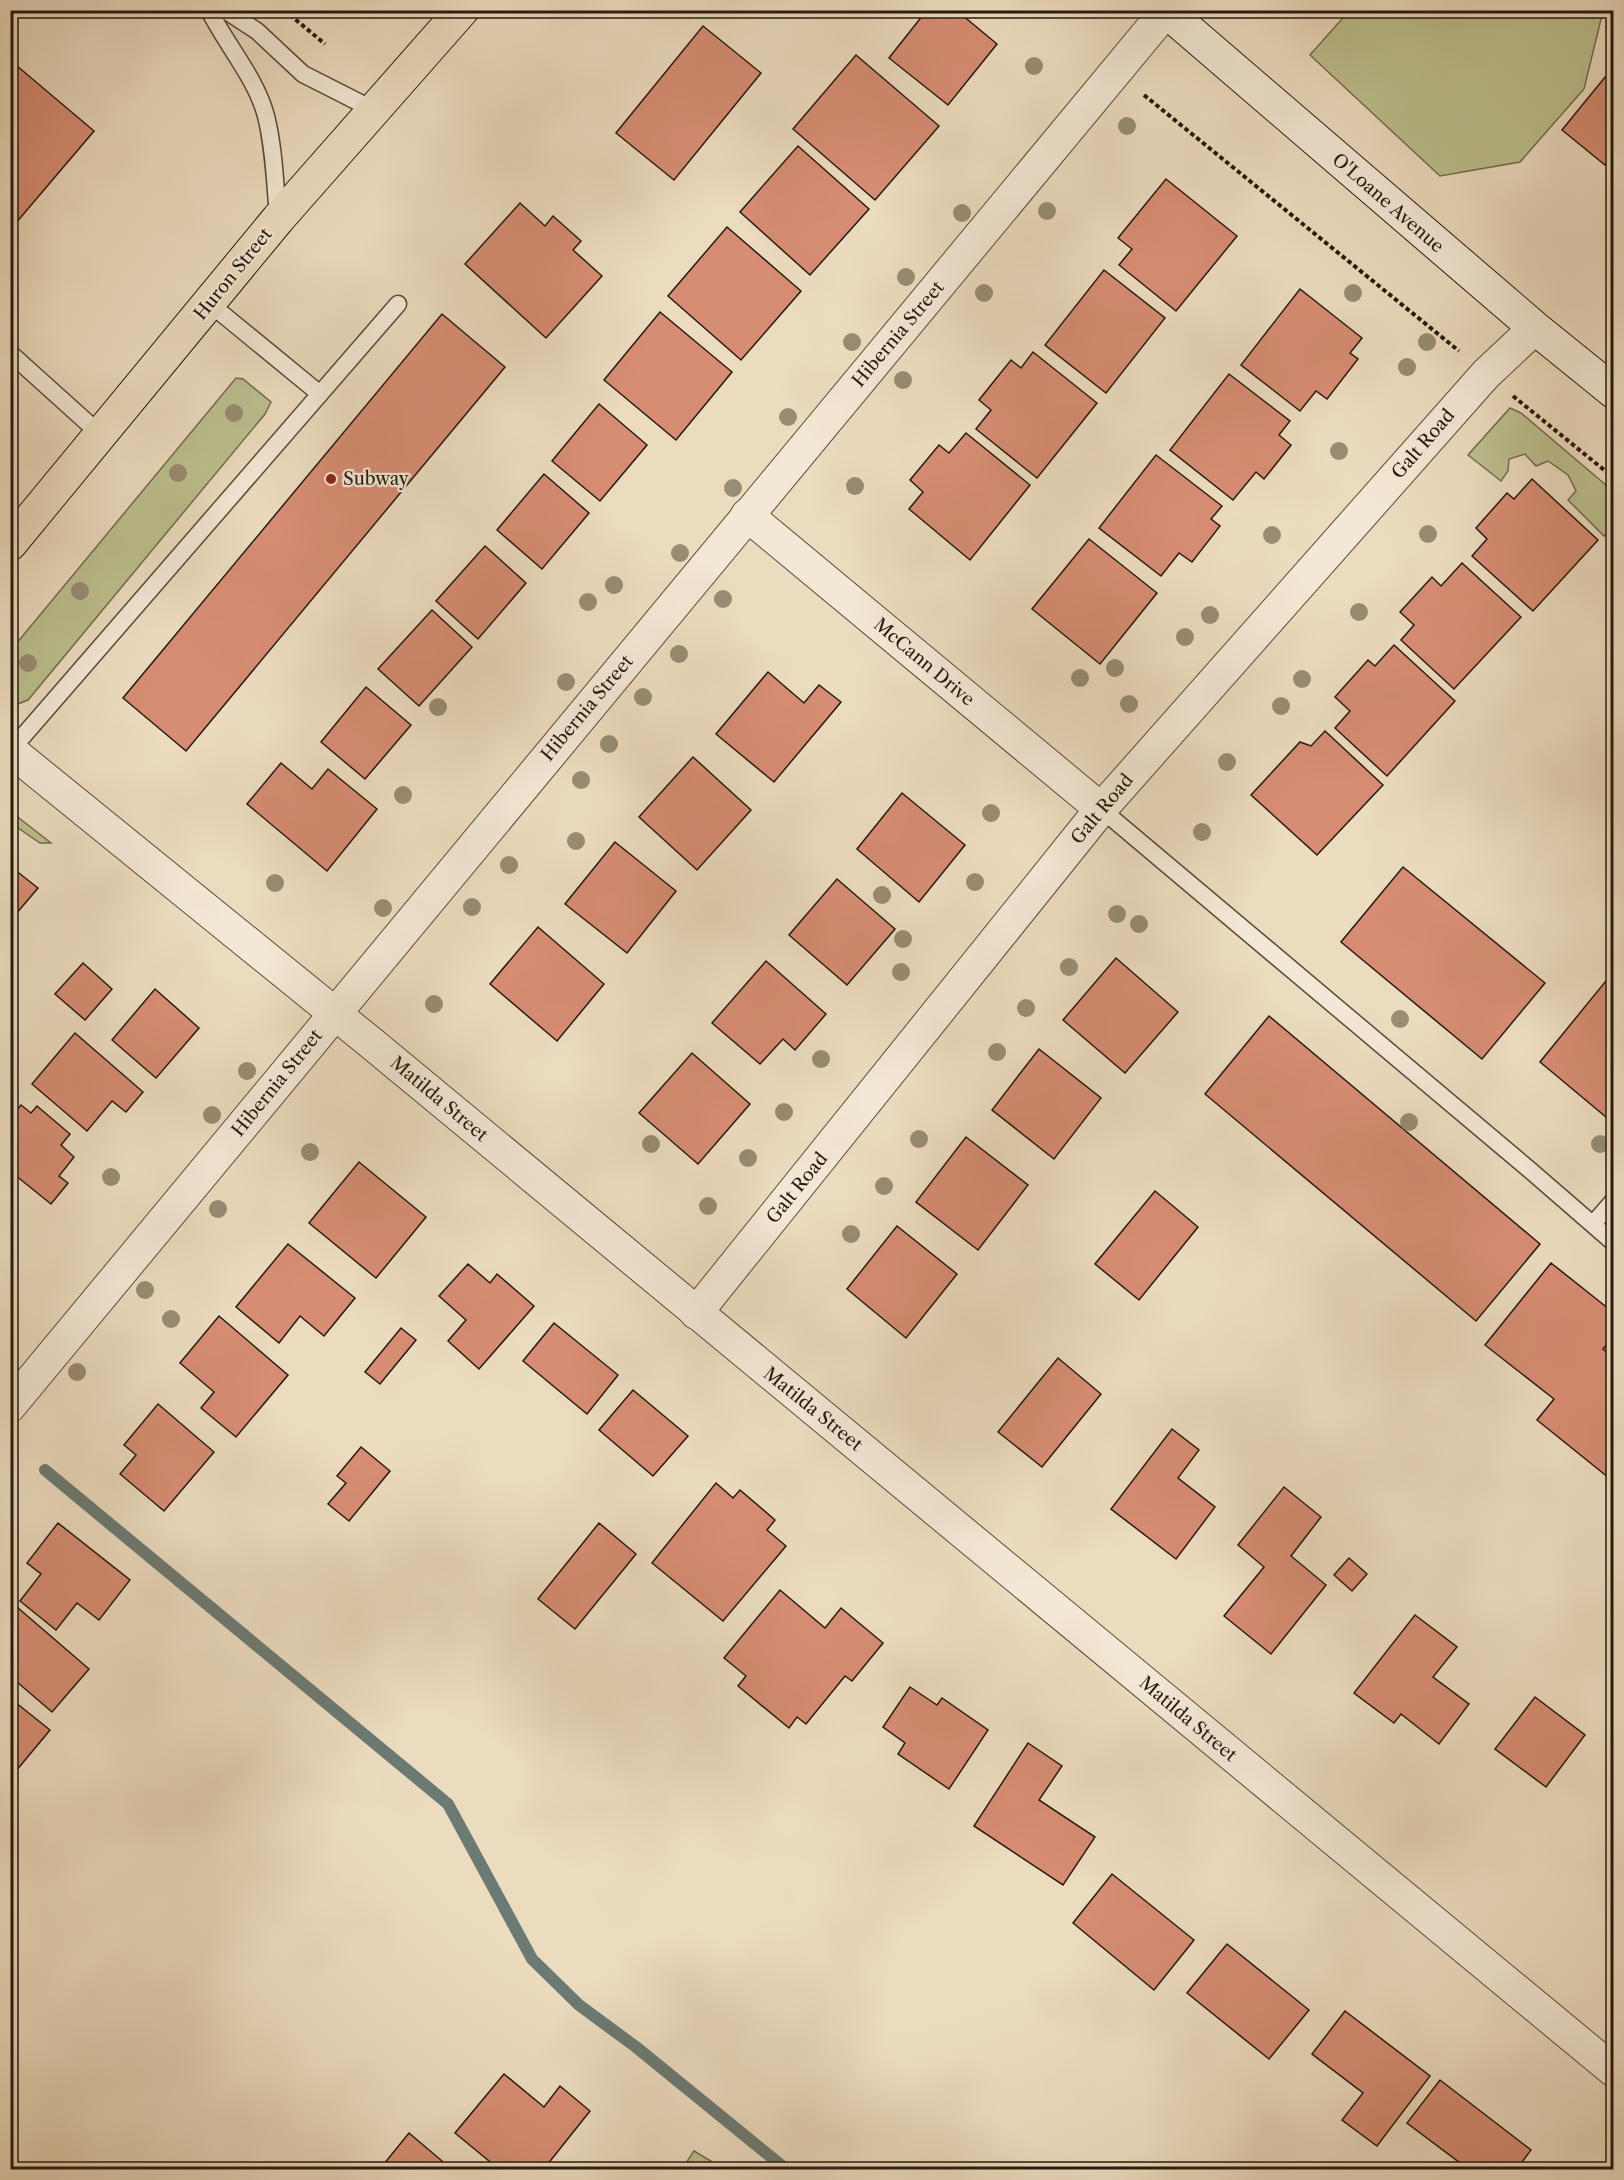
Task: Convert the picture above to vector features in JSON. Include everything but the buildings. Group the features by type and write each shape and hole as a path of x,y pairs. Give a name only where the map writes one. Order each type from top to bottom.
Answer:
{"main road":[{"name":"Huron Street","path":"10,543 278,219 462,10"},
{"name":"O'Loane Avenue","path":"1165,11 1534,328 1614,392"}],"street":[{"name":"Hibernia Street","path":"10,1406 1165,11"},
{"name":"Galt Road","path":"696,1313 1101,809 1486,374 1534,328"},
{"name":"McCann Drive","path":"747,515 1101,809"},
{"name":"Matilda Street","path":"11,750 1614,2071"}],"lane":[{"path":"209,10 221,34 251,80 266,115 278,219"},
{"path":"225,10 257,31 303,74 374,110"},
{"path":"209,303 320,394"},
{"path":"11,750 398,304"},
{"path":"10,353 101,435"},
{"path":"1101,809 1614,1243"},
{"path":"1593,1224 1614,1200"}],"path":[{"path":"284,10 324,44"},
{"path":"1116,71 1157,107 1614,478"}],"green space":[{"path":"1349,11 1603,11 1584,89 1520,162 1440,176 1310,55"},
{"path":"236,378 243,379 271,402 265,414 28,700 15,705 11,701 11,650"},
{"path":"1510,408 1521,413 1613,491 1613,524 1604,536 1568,500 1576,491 1568,475 1548,461 1536,466 1525,454 1509,459 1508,471 1501,481 1468,455"},
{"path":"10,811 51,843 40,843 11,823"},
{"path":"694,2151 724,2169 682,2169"}],"waterway":[{"path":"45,1470 448,1804 532,1959 579,2005 636,2047 787,2170"}],"place":[{"name":"Subway","path":"331,479"}]}
